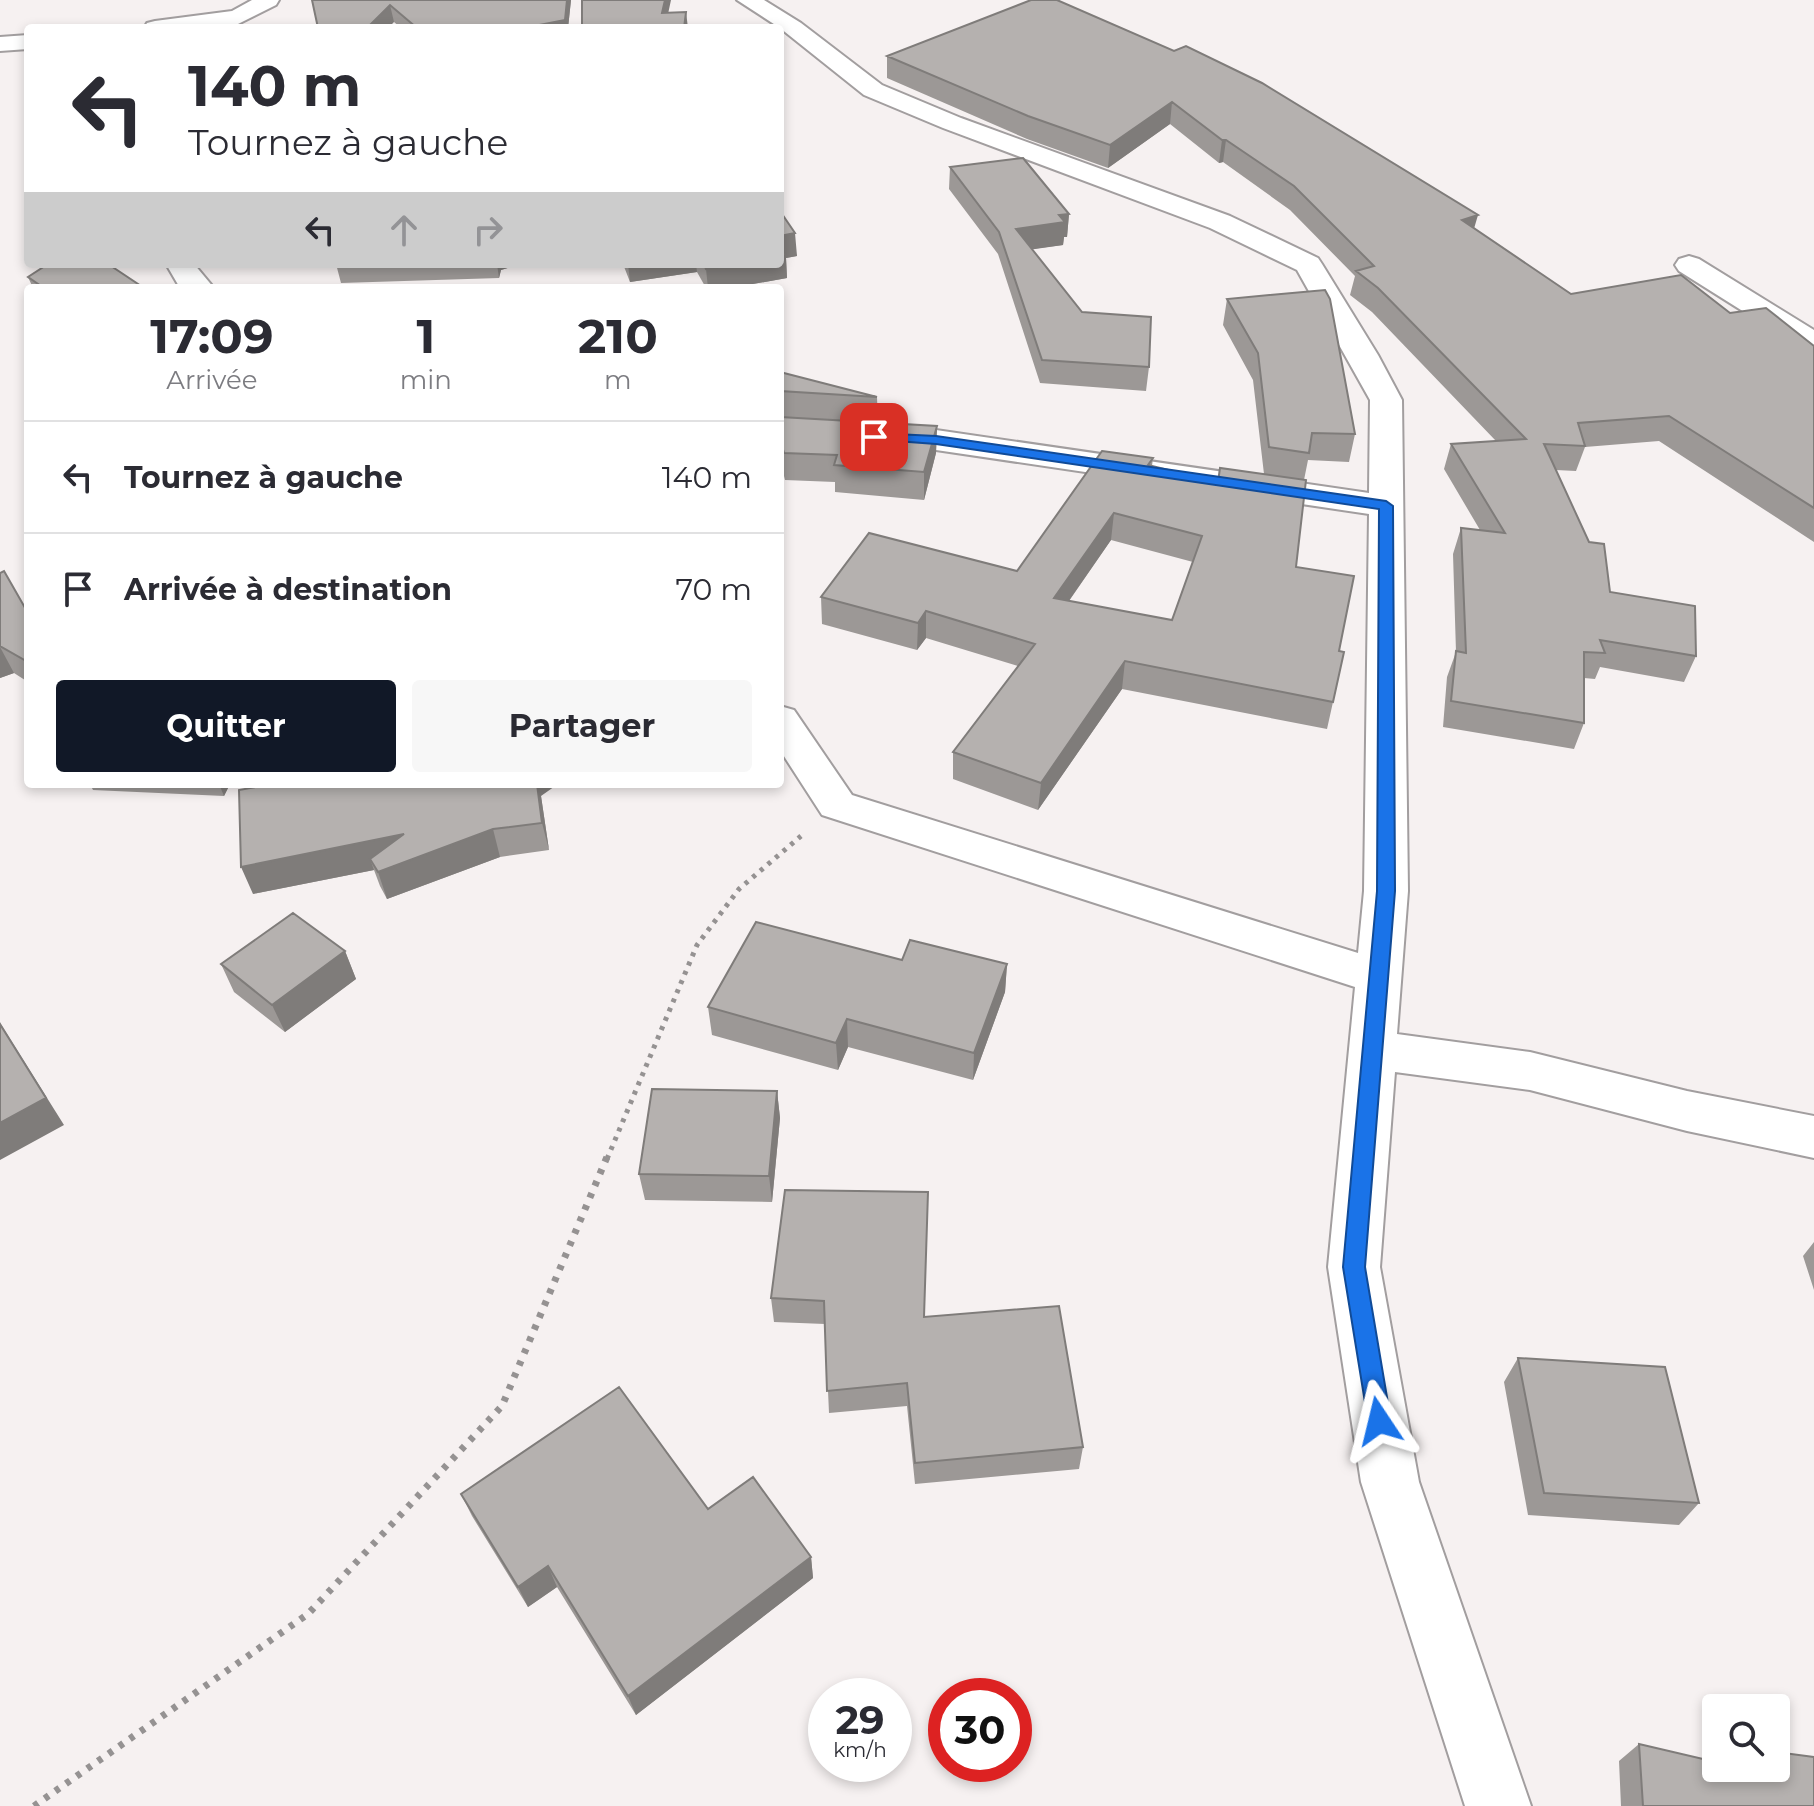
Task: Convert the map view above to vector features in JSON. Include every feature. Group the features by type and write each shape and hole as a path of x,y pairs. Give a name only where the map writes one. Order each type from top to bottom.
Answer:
{"street":[{"path":"185,24 238,17 268,0"},
{"path":"750,1 793,28 873,90 952,123 1220,222 1308,264 1363,355 1386,400 1386,891 1354,1267 1390,1482 1498,1806"},
{"path":"0,44 24,42"},
{"path":"1689,265 1814,343"},
{"path":"784,431 936,440 1386,506"},
{"path":"784,725 837,805 1379,977"},
{"path":"1373,1050 1530,1071 1687,1111 1814,1137"}],"path":[{"path":"34,1806 308,1614 502,1406 697,945 739,889 837,805"}],"building":[{"path":"312,0 567,0 565,20 544,24 412,24 390,5 371,24 317,24"},
{"path":"582,0 665,0 662,13 686,12 684,24 582,24"},
{"path":"1031,0 1057,0 1174,51 1186,46 1262,83 1478,215 1462,220 1571,294 1681,275 1730,313 1766,308 1814,346 1814,508 1669,416 1578,423 1585,446 1544,444 1589,542 1604,544 1610,592 1695,606 1696,656 1600,640 1605,653 1584,652 1584,723 1451,701 1456,651 1466,653 1461,528 1505,533 1451,444 1526,439 1378,288 1356,271 1374,266 1294,186 1222,140 1172,102 1110,145 1028,116 887,56"},
{"path":"1023,158 1069,214 1059,215 1065,222 1016,229 1082,312 1151,317 1149,367 1042,360 999,232 950,167"},
{"path":"784,217 795,233 784,235"},
{"path":"42,268 114,268 138,284 38,284 28,277"},
{"path":"1325,290 1330,299 1355,434 1312,433 1309,453 1269,447 1258,353 1227,299"},
{"path":"784,373 877,397 784,391"},
{"path":"784,417 937,426 924,472 834,465 837,455 784,453"},
{"path":"1102,451 1153,458 1148,465 1218,482 1220,468 1306,480 1296,567 1354,576 1339,651 1344,652 1333,702 1125,661 1041,783 953,752 1035,644 926,611 918,623 821,597 869,533 1017,571","holes":["1114,513 1202,536 1172,620 1054,598"]},
{"path":"4,571 24,606 24,660 0,646 0,573"},
{"path":"538,788 542,823 493,829 378,872 370,859 404,834 241,867 239,790"},
{"path":"293,913 345,951 272,1005 221,964"},
{"path":"756,922 902,960 910,940 1007,964 974,1053 847,1019 836,1043 708,1007"},
{"path":"0,1024 46,1098 0,1123"},
{"path":"652,1089 777,1091 769,1176 639,1174"},
{"path":"785,1190 928,1192 924,1317 1059,1306 1083,1447 915,1463 907,1383 827,1391 824,1301 771,1298"},
{"path":"1518,1358 1665,1367 1699,1503 1544,1493"},
{"path":"619,1387 708,1509 753,1477 811,1557 628,1696 548,1566 518,1587 461,1494"},
{"path":"1639,1744 1702,1759 1702,1782 1790,1782 1790,1754 1814,1757 1814,1806 1643,1806"}],"route":[{"path":"874,437 936,440 1386,506 1386,891 1354,1267 1379,1421"}]}
